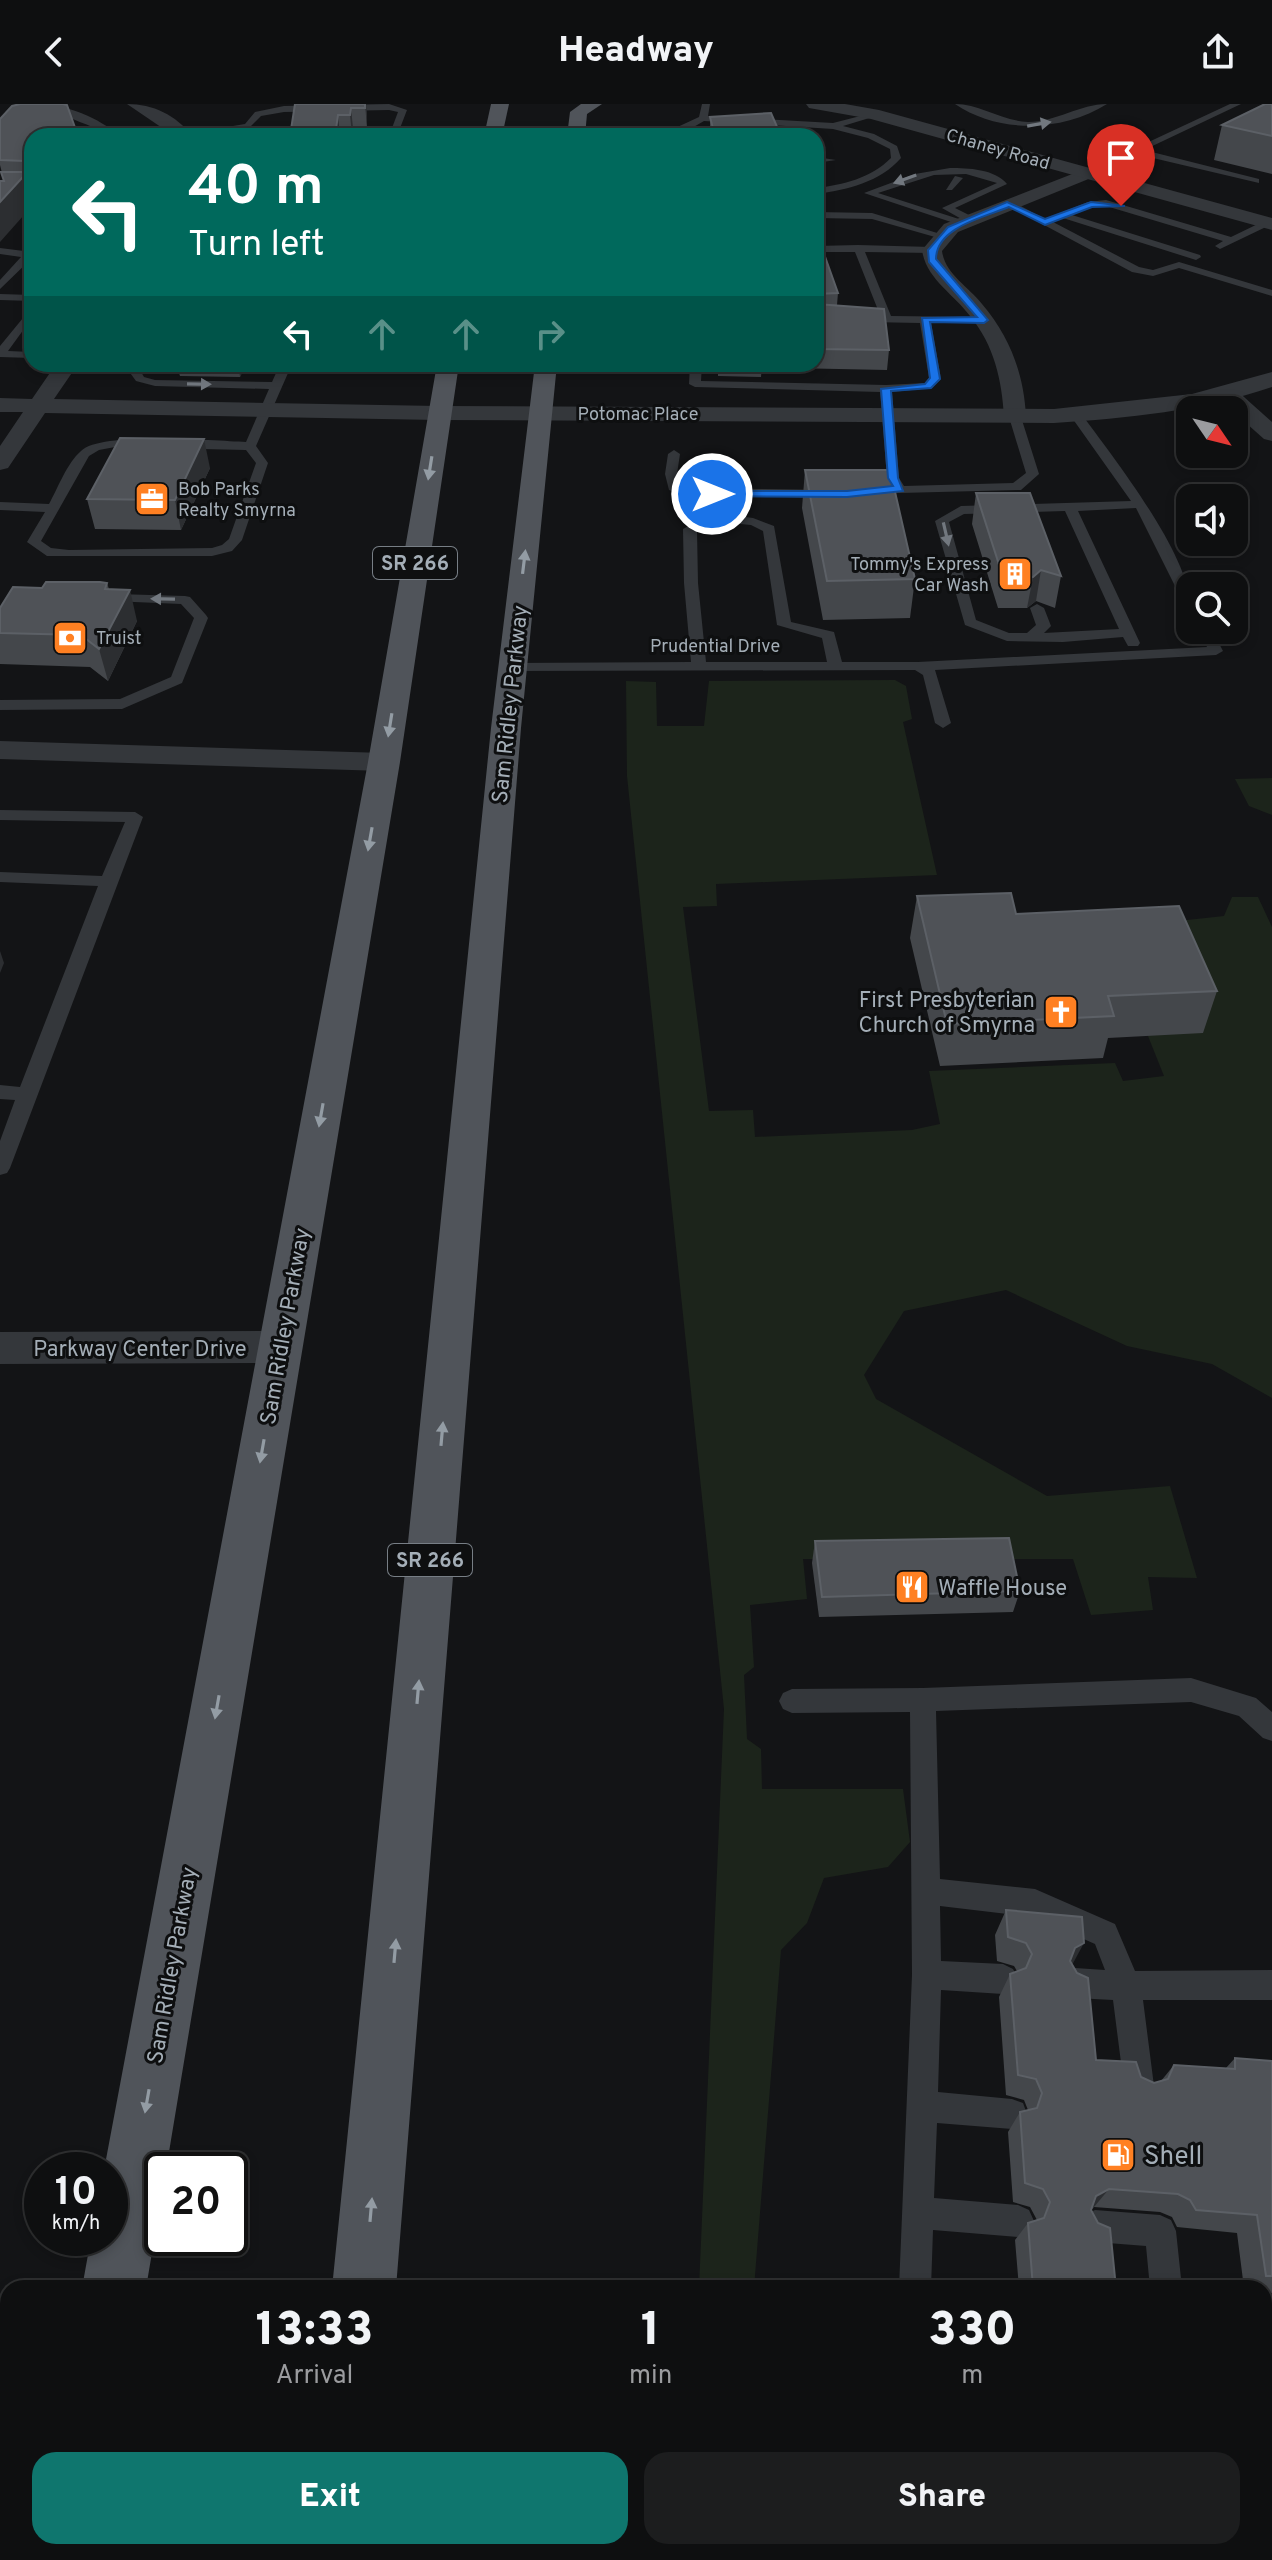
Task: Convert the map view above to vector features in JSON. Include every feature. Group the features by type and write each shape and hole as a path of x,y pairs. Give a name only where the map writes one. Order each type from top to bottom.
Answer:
{"main road":[{"path":"495,128 500,104"},
{"path":"562,128 564,104"},
{"path":"577,128 579,112 593,104"},
{"name":"Sam Ridley Parkway","path":"115,2280 384,762 446,372"},
{"name":"Sam Ridley Parkway","path":"365,2280 512,667 545,372"}],"street":[{"path":"135,104 176,128"},
{"name":"Chaney Road","path":"815,104 880,109 1085,174 1270,224"},
{"path":"880,109 914,108"},
{"path":"1015,417 1014,391 995,335 971,302 932,260 937,243 967,222 1085,174"},
{"path":"0,463 62,372"},
{"name":"Potomac Place","path":"0,405 438,413 1015,417 1123,411 1227,394 1272,379"},
{"path":"1227,394 1272,434"},
{"path":"0,750 384,762"},
{"name":"Parkway Center Drive","path":"0,1348 280,1347"}],"lane":[{"path":"30,108 45,104 104,128"},
{"path":"703,118 706,104"},
{"path":"959,104 1023,127 1044,125 1103,104"},
{"path":"975,111 996,104"},
{"path":"1085,174 1237,104"},
{"path":"252,128 258,114 284,109 389,107 403,110 396,128"},
{"path":"833,126 880,109"},
{"path":"60,119 75,115"},
{"path":"682,128 703,118 833,126 871,136 894,148 896,158 888,168 824,190"},
{"path":"791,128 795,124"},
{"path":"1136,151 1256,181"},
{"path":"824,160 831,160"},
{"path":"950,169 994,178 1002,184 947,208 967,222 869,193 929,172 950,169"},
{"path":"933,184 973,172"},
{"path":"949,188 958,178"},
{"path":"894,201 913,194"},
{"path":"1045,222 1091,204 1106,203 1231,240"},
{"path":"1010,204 1136,270 1153,273 1179,265 1270,224"},
{"path":"1062,215 1196,257"},
{"path":"860,235 872,216 937,243"},
{"path":"824,221 840,232 937,243"},
{"path":"824,243 840,232 860,235"},
{"path":"860,235 887,319"},
{"path":"0,251 24,254"},
{"path":"0,287 24,261"},
{"path":"1179,265 1272,293"},
{"path":"0,287 24,288"},
{"path":"0,297 24,298"},
{"path":"824,318 984,320"},
{"path":"698,372 695,384 886,389 928,386 935,379 925,320"},
{"path":"24,321 2,350 24,354"},
{"path":"135,372 140,379 155,383 275,386"},
{"path":"250,446 282,372"},
{"path":"781,386 782,372"},
{"path":"886,389 893,478 899,489"},
{"path":"1076,415 1140,504 1176,575"},
{"path":"674,454 671,474 674,487 686,492 847,494 899,489 1016,487 1033,474 1015,417"},
{"path":"115,443 250,446 262,463 235,540 227,548 196,552 47,552 34,542 84,454 95,447 115,443"},
{"path":"1128,632 1063,638 1007,637 970,622 942,521 961,510 1007,516 1070,507 1140,504"},
{"path":"0,506 53,508"},
{"path":"1070,507 1138,655"},
{"path":"699,667 691,583 690,529 705,522 756,522 769,529 784,625 829,635 835,666"},
{"path":"0,705 122,704 177,680 201,618 185,600 116,598"},
{"path":"1031,637 1044,626 1037,608"},
{"name":"Prudential Drive","path":"512,667 918,666 1216,651 1212,644"},
{"path":"918,666 930,673 943,723"},
{"path":"0,815 135,817 0,1168"},
{"path":"0,877 108,881"},
{"path":"0,1092 27,1094"},
{"path":"792,1701 923,1700 1191,1690 1247,1706 1272,1729"},
{"path":"915,2280 927,1975 923,1700"},
{"path":"925,1891 1035,1903 1105,1934 1126,1986 1139,2086"},
{"path":"927,1975 1003,1979"},
{"path":"1075,1983 1126,1986 1272,1985"},
{"path":"922,2106 1012,2114"},
{"path":"918,2213 1018,2221"},
{"path":"1095,2226 1160,2231 1165,2280"}],"shaded area":[{"path":"895,680 906,686 912,719 903,722 937,875 716,884 717,906 683,907 709,1111 753,1110 755,1137 912,1130 940,1124 929,1071 1115,1063 1123,1081 1164,1076 1148,1036 1178,921 1224,916 1232,897 1258,897 1272,927 1272,1398 1212,1364 1127,1346 1006,1290 904,1311 864,1375 876,1399 1047,1496 1170,1486 1197,1578 1148,1577 1153,1610 1091,1615 1073,1559 803,1559 807,1599 750,1605 754,1667 744,1675 747,1739 761,1749 762,1789 903,1789 910,1842 888,1867 824,1878 807,1923 781,1950 755,2280 699,2280 724,1709 627,776 626,681 656,682 657,726 704,726 709,681"},
{"path":"1272,778 1272,815 1249,806 1235,779"}],"building":[{"path":"295,104 365,104 365,108 351,108 350,115 338,115 336,128 291,128"},
{"path":"1265,104 1272,104 1272,136 1222,125"},
{"path":"67,105 75,128 24,128 24,161 0,160 0,119 12,106"},
{"path":"771,113 778,128 713,128 710,117"},
{"path":"1,172 24,172 24,176 0,202 0,181 4,181"},
{"path":"824,254 838,293 824,294"},
{"path":"824,305 884,309 889,350 824,349"},
{"path":"120,438 204,439 175,500 87,499"},
{"path":"805,470 890,470 915,579 827,581"},
{"path":"976,493 1030,493 1061,576 1041,570 1033,577 1003,577"},
{"path":"46,582 100,582 107,583 105,589 130,590 99,649 81,635 0,633 0,608 13,587 42,588"},
{"path":"1011,893 1016,914 1179,906 1217,991 1108,996 1114,1016 947,1024 917,896"},
{"path":"1009,1538 1020,1591 822,1597 815,1541"},
{"name":"Shell","path":"1006,1910 1082,1917 1084,1943 1075,1948 1070,1961 1077,1973 1088,1978 1096,2060 1136,2062 1141,2077 1154,2083 1168,2079 1174,2065 1235,2069 1235,2058 1272,2061 1272,2276 1266,2276 1257,2215 1196,2210 1190,2200 1178,2194 1109,2189 1096,2196 1091,2210 1098,2223 1110,2228 1115,2280 1032,2280 1028,2223 1044,2218 1050,2202 1043,2189 1025,2183 1020,2112 1037,2108 1042,2093 1036,2079 1018,2075 1010,1974 1026,1968 1032,1954 1026,1943 1008,1937"}],"place":[{"name":"Bob Parks Realty Smyrna","path":"152,499"},
{"name":"Tommy's Express Car Wash","path":"1015,574"},
{"name":"Truist","path":"70,638"},
{"name":"First Presbyterian Church of Smyrna","path":"1061,1012"},
{"name":"Waffle House","path":"912,1587"},
{"name":"Shell","path":"1118,2155"}],"route":[{"path":"712,494 847,494 899,489 893,478 886,389 928,386 935,379 925,320 984,320 932,260 932,250 938,239 951,228 1010,204 1045,222 1091,204 1121,206"}]}
